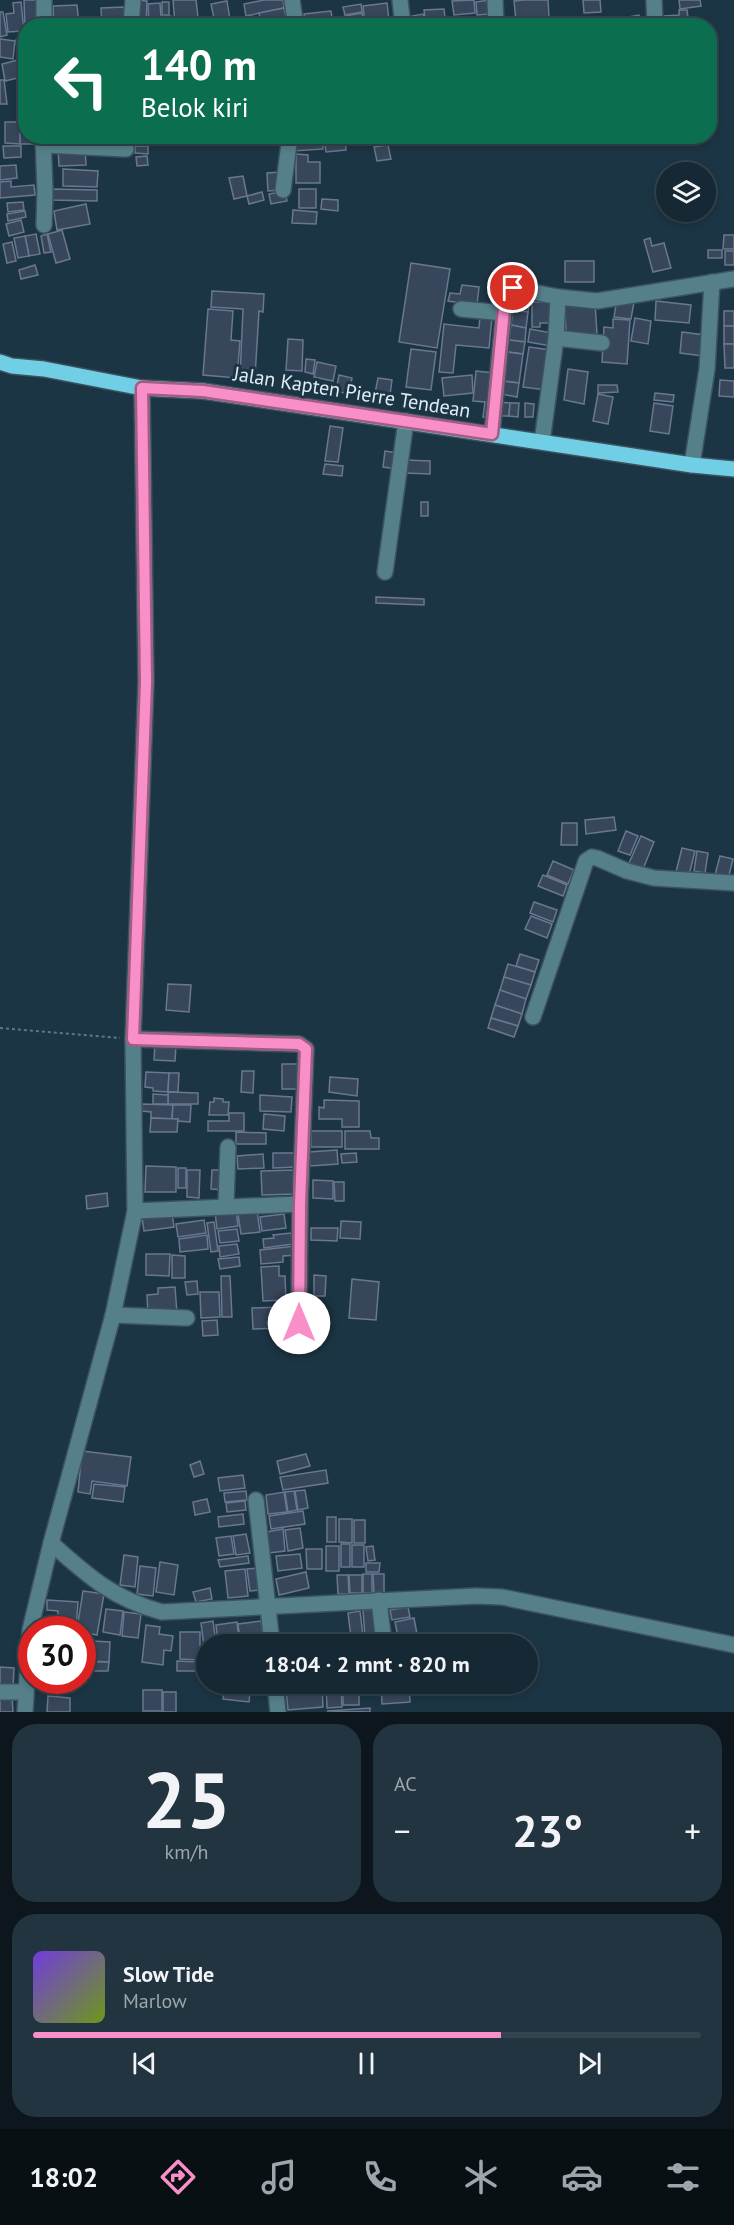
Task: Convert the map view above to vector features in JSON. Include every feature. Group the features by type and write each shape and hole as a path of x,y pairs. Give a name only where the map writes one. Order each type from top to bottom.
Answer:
{"main road":[{"name":"Jalan Kapten Pierre Tendean","path":"0,362 142,388 203,391 692,465 734,469"}],"street":[{"path":"44,0 44,18"},
{"path":"132,18 133,0"},
{"path":"292,0 295,18"},
{"path":"400,0 402,18"},
{"path":"495,0 496,18"},
{"path":"654,0 655,18"},
{"path":"43,144 44,225"},
{"path":"74,144 126,149"},
{"path":"283,190 289,144"},
{"path":"492,434 506,294 513,288 558,297 597,301 734,279"},
{"path":"692,465 707,369 712,282"},
{"path":"542,442 556,338 558,297"},
{"path":"461,309 504,313"},
{"path":"556,338 602,343"},
{"path":"33,1616 112,1315 135,1211 133,1039 146,682 142,388"},
{"path":"385,572 406,421"},
{"path":"533,1017 586,861 592,857 638,875 654,878 734,883"},
{"path":"133,1039 302,1045 307,1054 300,1204 299,1323"},
{"path":"226,1206 228,1148"},
{"path":"135,1211 300,1204"},
{"path":"112,1315 187,1318"},
{"path":"256,1500 271,1634"},
{"path":"51,1543 95,1582 129,1601 162,1612 476,1596 502,1598 734,1645"},
{"path":"379,1600 383,1634"},
{"path":"0,1692 18,1692"},
{"path":"26,1694 26,1712"},
{"path":"276,1694 278,1712"}],"path":[{"path":"0,1028 133,1039"}],"building":[{"path":"24,0 39,0 40,18 25,18"},
{"path":"137,0 147,1 146,18 136,18"},
{"path":"173,0 196,0 198,18 174,18"},
{"path":"264,0 283,0 284,8 246,16 244,4"},
{"path":"474,0 475,13 454,15 452,1"},
{"path":"490,0 491,14 477,15 476,2"},
{"path":"548,0 549,17 516,18 514,1"},
{"path":"583,0 600,0 601,12 584,13"},
{"path":"679,0 700,0 701,6 680,9"},
{"path":"227,1 230,18 214,18 211,4"},
{"path":"21,2 23,18 18,18 18,31 8,32 6,14 14,13 13,3"},
{"path":"162,2 169,2 169,15 162,15"},
{"path":"160,3 161,17 171,16 171,18 149,18 148,4"},
{"path":"387,3 389,18 364,18 363,6"},
{"path":"361,4 362,12 345,15 343,7"},
{"path":"77,5 78,18 54,18 53,6"},
{"path":"124,7 125,18 102,18 101,8"},
{"path":"284,8 286,18 260,18 259,13"},
{"path":"444,9 445,18 425,18 424,10"},
{"path":"679,10 687,10 688,18 664,18 664,16 679,15"},
{"path":"331,11 332,18 304,18 304,14"},
{"path":"0,12 3,12 7,35 0,37"},
{"path":"362,13 363,18 341,18"},
{"path":"423,14 424,18 413,18 412,16"},
{"path":"639,15 640,18 622,18"},
{"path":"0,39 15,41 13,59 0,57"},
{"path":"18,60 18,78 5,81 2,64"},
{"path":"0,80 4,80 7,104 0,104"},
{"path":"5,122 18,122 18,144 5,143"},
{"path":"195,144 223,144 223,145"},
{"path":"292,144 323,144 323,149 292,151"},
{"path":"325,144 346,144 346,150 326,152"},
{"path":"388,145 391,159 377,161 374,147"},
{"path":"3,146 21,146 21,157 4,158"},
{"path":"135,146 148,146 148,154 135,153"},
{"path":"85,147 86,165 59,166 58,148"},
{"path":"296,154 308,155 308,162 320,162 320,183 296,183"},
{"path":"147,156 148,165 137,166 136,157"},
{"path":"16,165 17,178 0,180 0,166"},
{"path":"63,169 98,171 97,187 63,186"},
{"path":"281,172 281,190 268,191 267,173"},
{"path":"243,176 247,196 234,199 229,178"},
{"path":"11,181 11,187 34,185 35,195 0,198 0,182"},
{"path":"52,189 97,190 97,201 52,200"},
{"path":"299,189 316,189 316,208 299,208"},
{"path":"285,191 287,201 271,204 269,194"},
{"path":"262,192 264,200 249,204 247,196"},
{"path":"322,199 338,200 338,211 321,209"},
{"path":"23,202 24,210 8,212 7,203"},
{"path":"86,204 90,224 57,230 54,211"},
{"path":"293,210 317,212 316,224 292,223"},
{"path":"25,211 26,217 8,221 7,214"},
{"path":"21,220 24,232 9,236 6,224"},
{"path":"62,230 70,259 56,263 48,234"},
{"path":"36,234 40,254 29,256 25,236"},
{"path":"47,234 51,252 44,253 41,236"},
{"path":"724,235 734,235 734,249 723,249"},
{"path":"25,236 29,256 18,258 14,238"},
{"path":"650,238 652,246 664,243 671,268 653,272 644,240"},
{"path":"12,242 16,261 7,263 3,244"},
{"path":"708,250 722,250 722,258 708,258"},
{"path":"725,251 734,251 734,265 725,265"},
{"path":"565,261 594,261 594,282 565,282"},
{"path":"411,263 450,269 437,348 399,342"},
{"path":"35,265 38,275 21,279 19,270"},
{"path":"462,285 479,287 477,305 448,301 450,293 460,294"},
{"path":"212,291 264,294 263,312 259,311 255,377 240,377 243,309 211,307"},
{"path":"515,295 530,297 528,312 513,310"},
{"path":"617,299 634,302 631,319 614,317"},
{"path":"656,301 691,305 689,323 655,320"},
{"path":"532,302 556,302 556,323 540,323 540,327 532,327"},
{"path":"595,303 597,334 566,335 565,304"},
{"path":"208,309 233,311 231,340 240,341 237,378 203,375"},
{"path":"513,310 528,312 526,328 511,325"},
{"path":"724,311 734,311 734,326 724,326"},
{"path":"480,316 492,317 489,348 456,345 453,373 439,372 444,324 479,328"},
{"path":"635,318 651,321 648,344 631,341"},
{"path":"613,319 630,320 627,364 602,362 604,327 613,328"},
{"path":"511,325 526,328 525,342 509,340"},
{"path":"724,326 734,326 734,344 724,344"},
{"path":"530,329 552,333 551,346 528,342"},
{"path":"682,332 705,335 703,356 680,353"},
{"path":"288,339 303,340 302,371 286,370"},
{"path":"509,340 525,342 523,354 507,352"},
{"path":"724,344 734,344 734,368 725,368"},
{"path":"529,347 551,350 546,390 523,387"},
{"path":"411,349 436,352 431,390 406,387"},
{"path":"507,352 523,354 519,383 503,381"},
{"path":"306,359 315,360 313,374 305,372"},
{"path":"317,362 336,366 333,381 314,377"},
{"path":"568,369 588,372 584,404 564,400"},
{"path":"476,371 494,373 490,418 483,417 485,402 473,401"},
{"path":"339,375 352,378 349,394 336,391"},
{"path":"472,375 473,393 444,396 442,378"},
{"path":"378,378 392,380 390,395 375,393"},
{"path":"720,380 734,381 734,397 719,396"},
{"path":"503,381 519,383 517,397 501,394"},
{"path":"598,385 617,385 618,392 598,393"},
{"path":"655,393 674,395 673,402 654,400"},
{"path":"598,394 613,397 608,424 593,421"},
{"path":"499,402 510,403 509,416 499,416"},
{"path":"510,403 519,403 518,417 509,416"},
{"path":"525,403 534,404 533,417 525,417"},
{"path":"654,403 673,406 669,434 650,431"},
{"path":"330,426 343,428 338,462 325,461"},
{"path":"385,451 397,453 396,469 383,467"},
{"path":"405,460 430,461 430,474 405,473"},
{"path":"325,464 343,466 342,476 323,474"},
{"path":"421,502 428,502 428,516 421,516"},
{"path":"376,597 424,599 424,605 376,603"},
{"path":"614,817 616,830 586,834 585,820"},
{"path":"562,823 577,823 577,845 561,845"},
{"path":"626,831 638,836 630,855 618,851"},
{"path":"641,836 654,842 643,869 629,863"},
{"path":"682,848 695,851 689,875 676,872"},
{"path":"697,851 708,853 705,873 694,871"},
{"path":"720,856 733,859 728,879 715,875"},
{"path":"553,861 574,870 568,884 547,875"},
{"path":"543,875 567,885 563,896 538,886"},
{"path":"534,902 557,910 553,922 530,913"},
{"path":"531,916 552,924 547,938 525,929"},
{"path":"520,954 539,960 535,972 516,966"},
{"path":"508,964 535,972 531,985 504,977"},
{"path":"504,977 531,985 526,999 500,990"},
{"path":"168,984 191,985 189,1012 166,1010"},
{"path":"500,990 526,999 522,1014 495,1005"},
{"path":"495,1005 522,1014 518,1026 491,1018"},
{"path":"491,1018 518,1026 514,1037 488,1028"},
{"path":"155,1044 176,1045 175,1061 154,1060"},
{"path":"282,1064 300,1064 300,1089 282,1089"},
{"path":"242,1071 254,1071 253,1093 241,1092"},
{"path":"146,1072 169,1073 168,1092 153,1091 153,1088 145,1087"},
{"path":"169,1073 179,1073 178,1092 168,1092"},
{"path":"330,1077 358,1079 357,1096 329,1092"},
{"path":"168,1092 198,1093 198,1104 168,1104"},
{"path":"153,1094 168,1095 168,1104 153,1104"},
{"path":"260,1095 292,1097 291,1112 260,1111"},
{"path":"214,1098 229,1102 228,1115 209,1115 210,1102 214,1102"},
{"path":"324,1100 359,1101 359,1127 342,1127 342,1119 319,1119 319,1107 324,1108"},
{"path":"142,1104 173,1105 172,1119 151,1118 151,1112 142,1111"},
{"path":"173,1105 191,1105 190,1122 172,1119"},
{"path":"229,1113 244,1113 244,1131 208,1131 208,1121 229,1121"},
{"path":"264,1114 285,1116 284,1131 263,1129"},
{"path":"151,1118 178,1119 177,1132 150,1132"},
{"path":"311,1131 342,1131 342,1147 311,1147"},
{"path":"345,1131 370,1131 371,1138 379,1138 379,1149 345,1149"},
{"path":"236,1132 266,1133 266,1144 236,1144"},
{"path":"337,1150 338,1164 310,1166 309,1152"},
{"path":"273,1153 297,1153 298,1167 273,1168"},
{"path":"356,1153 357,1162 342,1163 341,1154"},
{"path":"263,1154 264,1168 238,1169 237,1156"},
{"path":"146,1166 176,1167 176,1192 145,1192"},
{"path":"178,1168 186,1168 186,1188 178,1188"},
{"path":"187,1170 200,1170 199,1198 187,1197"},
{"path":"212,1170 226,1170 225,1190 211,1189"},
{"path":"295,1170 296,1194 262,1195 261,1171"},
{"path":"313,1180 333,1181 333,1199 313,1198"},
{"path":"334,1182 344,1182 344,1201 335,1201"},
{"path":"107,1193 108,1206 87,1209 86,1196"},
{"path":"236,1209 238,1226 217,1229 215,1212"},
{"path":"257,1211 260,1232 241,1234 238,1214"},
{"path":"172,1213 174,1227 144,1231 142,1217"},
{"path":"284,1214 286,1228 262,1231 260,1217"},
{"path":"204,1220 206,1233 178,1237 176,1224"},
{"path":"341,1221 361,1222 360,1239 340,1238"},
{"path":"214,1222 218,1251 211,1252 207,1223"},
{"path":"311,1228 338,1228 337,1241 311,1240"},
{"path":"237,1229 239,1241 220,1243 218,1231"},
{"path":"291,1233 293,1244 264,1248 263,1239 274,1238 273,1235"},
{"path":"207,1235 208,1249 180,1252 179,1239"},
{"path":"237,1244 239,1254 220,1257 219,1246"},
{"path":"296,1246 297,1255 283,1256 283,1262 261,1264 260,1250"},
{"path":"146,1254 170,1254 169,1276 146,1275"},
{"path":"172,1255 185,1256 185,1278 172,1278"},
{"path":"239,1257 240,1266 220,1269 218,1259"},
{"path":"279,1266 279,1276 285,1276 286,1300 263,1301 261,1267"},
{"path":"314,1275 326,1276 325,1296 314,1296"},
{"path":"221,1276 230,1276 232,1317 222,1317"},
{"path":"352,1279 379,1282 376,1320 349,1318"},
{"path":"197,1281 198,1294 187,1295 185,1282"},
{"path":"175,1287 177,1313 148,1315 147,1295 158,1294 158,1288"},
{"path":"200,1292 219,1292 220,1317 201,1318"},
{"path":"281,1307 281,1328 253,1329 252,1308"},
{"path":"217,1320 218,1335 203,1336 202,1321"},
{"path":"82,1451 131,1457 127,1486 92,1481 90,1494 78,1492"},
{"path":"306,1454 310,1466 280,1474 277,1461"},
{"path":"200,1461 204,1474 194,1477 190,1465"},
{"path":"326,1470 328,1483 283,1490 280,1477"},
{"path":"243,1475 245,1488 220,1491 218,1478"},
{"path":"94,1484 125,1487 123,1502 92,1498"},
{"path":"305,1490 308,1508 298,1510 295,1491"},
{"path":"246,1491 247,1500 225,1502 224,1493"},
{"path":"294,1491 297,1510 288,1512 285,1492"},
{"path":"284,1492 287,1512 268,1514 266,1495"},
{"path":"207,1499 210,1512 195,1515 193,1502"},
{"path":"245,1501 246,1510 227,1512 226,1503"},
{"path":"303,1511 305,1524 271,1529 269,1516"},
{"path":"243,1514 244,1524 219,1527 218,1517"},
{"path":"327,1517 336,1517 336,1542 327,1542"},
{"path":"339,1519 352,1519 352,1543 339,1542"},
{"path":"354,1520 365,1520 365,1543 354,1543"},
{"path":"300,1528 303,1548 288,1551 285,1530"},
{"path":"283,1529 285,1551 269,1553 266,1532"},
{"path":"246,1534 250,1553 236,1555 233,1536"},
{"path":"231,1536 234,1554 219,1556 216,1538"},
{"path":"341,1544 350,1544 350,1567 341,1567"},
{"path":"352,1545 364,1545 364,1567 352,1567"},
{"path":"326,1546 339,1546 339,1571 326,1571"},
{"path":"373,1546 375,1560 368,1561 366,1547"},
{"path":"306,1549 322,1549 322,1569 307,1569"},
{"path":"300,1554 302,1568 278,1571 276,1556"},
{"path":"124,1555 138,1557 135,1587 120,1585"},
{"path":"248,1556 249,1563 220,1567 218,1560"},
{"path":"160,1562 178,1565 174,1595 156,1592"},
{"path":"366,1563 380,1563 379,1572 366,1572"},
{"path":"140,1566 156,1568 153,1596 137,1594"},
{"path":"258,1568 260,1590 250,1591 247,1569"},
{"path":"245,1569 248,1596 228,1598 225,1571"},
{"path":"306,1572 309,1588 279,1595 276,1579"},
{"path":"363,1574 372,1574 372,1593 363,1593"},
{"path":"373,1574 384,1574 384,1593 374,1593"},
{"path":"337,1575 348,1575 349,1594 338,1594"},
{"path":"349,1575 362,1575 362,1593 350,1593"},
{"path":"210,1588 212,1599 196,1602 193,1592"},
{"path":"83,1591 104,1594 97,1635 96,1616 79,1616"},
{"path":"47,1600 78,1602 77,1616 58,1616 58,1611 47,1610"},
{"path":"408,1607 410,1617 392,1620 390,1610"},
{"path":"106,1609 123,1611 120,1635 103,1632"},
{"path":"374,1609 377,1634 365,1634 363,1610"},
{"path":"360,1611 363,1634 351,1634 348,1613"},
{"path":"124,1612 141,1614 138,1638 122,1636"},
{"path":"414,1618 417,1634 397,1634 395,1622"},
{"path":"213,1621 215,1634 202,1634 201,1623"},
{"path":"261,1621 263,1634 239,1634 238,1624"},
{"path":"237,1622 238,1634 217,1634 216,1625"},
{"path":"146,1625 160,1627 159,1634 173,1636 171,1651 164,1650 163,1665 142,1662"},
{"path":"180,1632 200,1632 196,1634 196,1660 180,1659"},
{"path":"96,1641 110,1642 109,1662 96,1661"},
{"path":"177,1661 196,1662 196,1671 177,1671"},
{"path":"96,1662 109,1662 108,1671 96,1671"},
{"path":"0,1667 14,1668 13,1688 0,1687"},
{"path":"143,1690 162,1690 162,1711 143,1711"},
{"path":"163,1692 176,1692 176,1712 163,1712"},
{"path":"224,1694 250,1694 249,1702 223,1699"},
{"path":"287,1694 322,1694 323,1707 288,1710"},
{"path":"326,1694 341,1694 342,1707 327,1708"},
{"path":"343,1694 359,1694 359,1705 343,1705"},
{"path":"382,1694 410,1694 410,1702 382,1704"},
{"path":"48,1696 70,1698 70,1712 47,1712"},
{"path":"0,1697 12,1697 13,1712 0,1712"},
{"path":"370,1708 370,1712 327,1711"}],"route":[{"path":"299,1323 300,1204 306,1049 299,1044 133,1039 146,682 142,388 203,391 492,434 505,299 506,294 513,288"}]}
